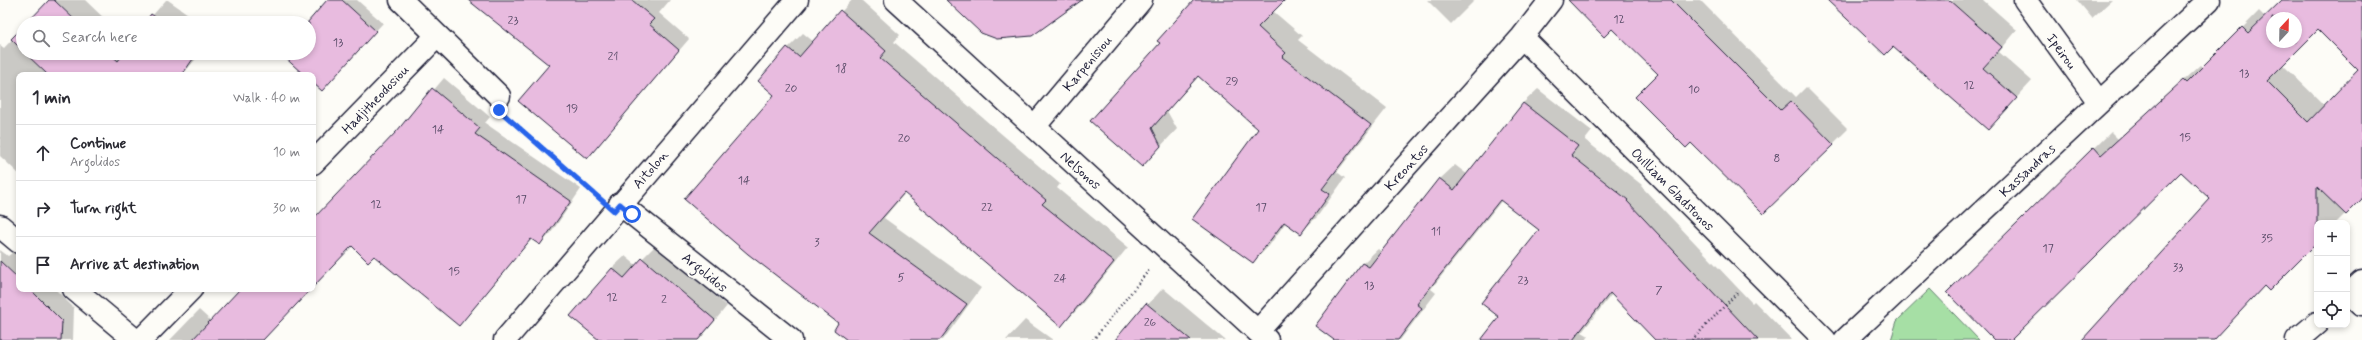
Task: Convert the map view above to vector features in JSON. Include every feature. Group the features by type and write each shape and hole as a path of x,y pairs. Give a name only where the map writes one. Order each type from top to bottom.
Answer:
{"street":[{"path":"401,0 499,96"},
{"name":"Aitolon","path":"505,340 797,0"},
{"name":"Nelsonos","path":"896,0 1262,336"},
{"name":"Karpenisiou","path":"1034,127 1141,0"},
{"name":"Kreontos","path":"1262,336 1522,37 1551,0"},
{"name":"Ipeirou","path":"2025,0 2099,102"},
{"name":"Kassandras","path":"1845,340 2209,0"},
{"name":"Hadjitheodosiou","path":"316,160 437,36"},
{"name":"Ouilliam Gladstonos","path":"1522,37 1825,340"},
{"name":"Argolidos","path":"617,208 791,340"},
{"path":"0,226 16,239"},
{"path":"78,292 135,340"},
{"path":"141,340 188,292"},
{"path":"2297,340 2314,326"}],"path":[{"path":"499,96 499,110 617,208"},
{"path":"1093,340 1166,248"},
{"path":"1692,340 1757,272"}],"green space":[{"path":"1930,289 1979,340 1891,340 1897,321"}],"building":[{"path":"49,0 54,0 71,16 34,16"},
{"path":"327,0 342,0 376,31 322,91 316,86 316,72 301,72 288,60 316,60 316,16 313,16"},
{"path":"468,0 632,0 654,19 649,24 679,50 587,159 518,101 549,65"},
{"path":"946,0 1082,0 1032,36 997,39 981,33"},
{"path":"1194,0 1285,0 1258,27 1286,53 1282,57 1371,125 1322,189 1330,194 1301,234 1284,222 1253,263 1192,219 1258,129 1198,76 1152,128 1161,146 1142,167 1090,121 1160,43 1157,41"},
{"path":"1568,0 1671,0 1781,110 1791,101 1834,145 1763,214 1691,143 1686,148 1635,97 1658,74 1612,29 1604,37"},
{"path":"1827,0 1949,0 2002,47 1983,68 2017,98 1988,130 1893,47 1885,55"},
{"path":"2282,0 2362,0 2362,199 2346,215 2317,187 2317,220 2314,220 2314,246 2269,291 2264,286 2214,340 2082,340 2210,199 2181,172 2011,340 1994,340 1947,292 2094,147 2101,155 2183,80 2186,83 2242,27 2248,33 2266,16 2266,48 2300,48 2267,81 2308,122 2358,70 2318,30 2302,46 2302,12 2270,12"},
{"path":"840,10 886,51 880,58 1046,200 1042,204 1114,262 1061,327 904,193 869,233 967,304 940,340 847,340 834,330 838,323 748,254 684,199 774,95 758,81 787,47 799,57"},
{"path":"16,34 16,44 11,39"},
{"path":"32,60 192,60 184,72 45,72"},
{"path":"432,88 480,128 475,134 571,201 540,245 531,239 459,326 374,256 368,262 352,246 316,284 316,216 397,131"},
{"path":"1523,103 1578,146 1571,155 1628,200 1627,201 1758,340 1655,340 1610,293 1573,340 1481,340 1499,317 1481,303 1539,230 1500,200 1417,304 1422,308 1398,340 1334,340 1315,326 1362,263 1369,267 1439,178 1454,190"},
{"path":"642,258 715,320 698,340 599,340 570,316 612,268 624,278"},
{"path":"0,261 16,276 16,292 33,292 62,321 61,340 0,340"},
{"path":"237,292 308,292 263,340 192,340"},
{"path":"1146,303 1191,340 1115,340"}],"route":[{"path":"499,110 614,211 620,204 632,214"}]}
